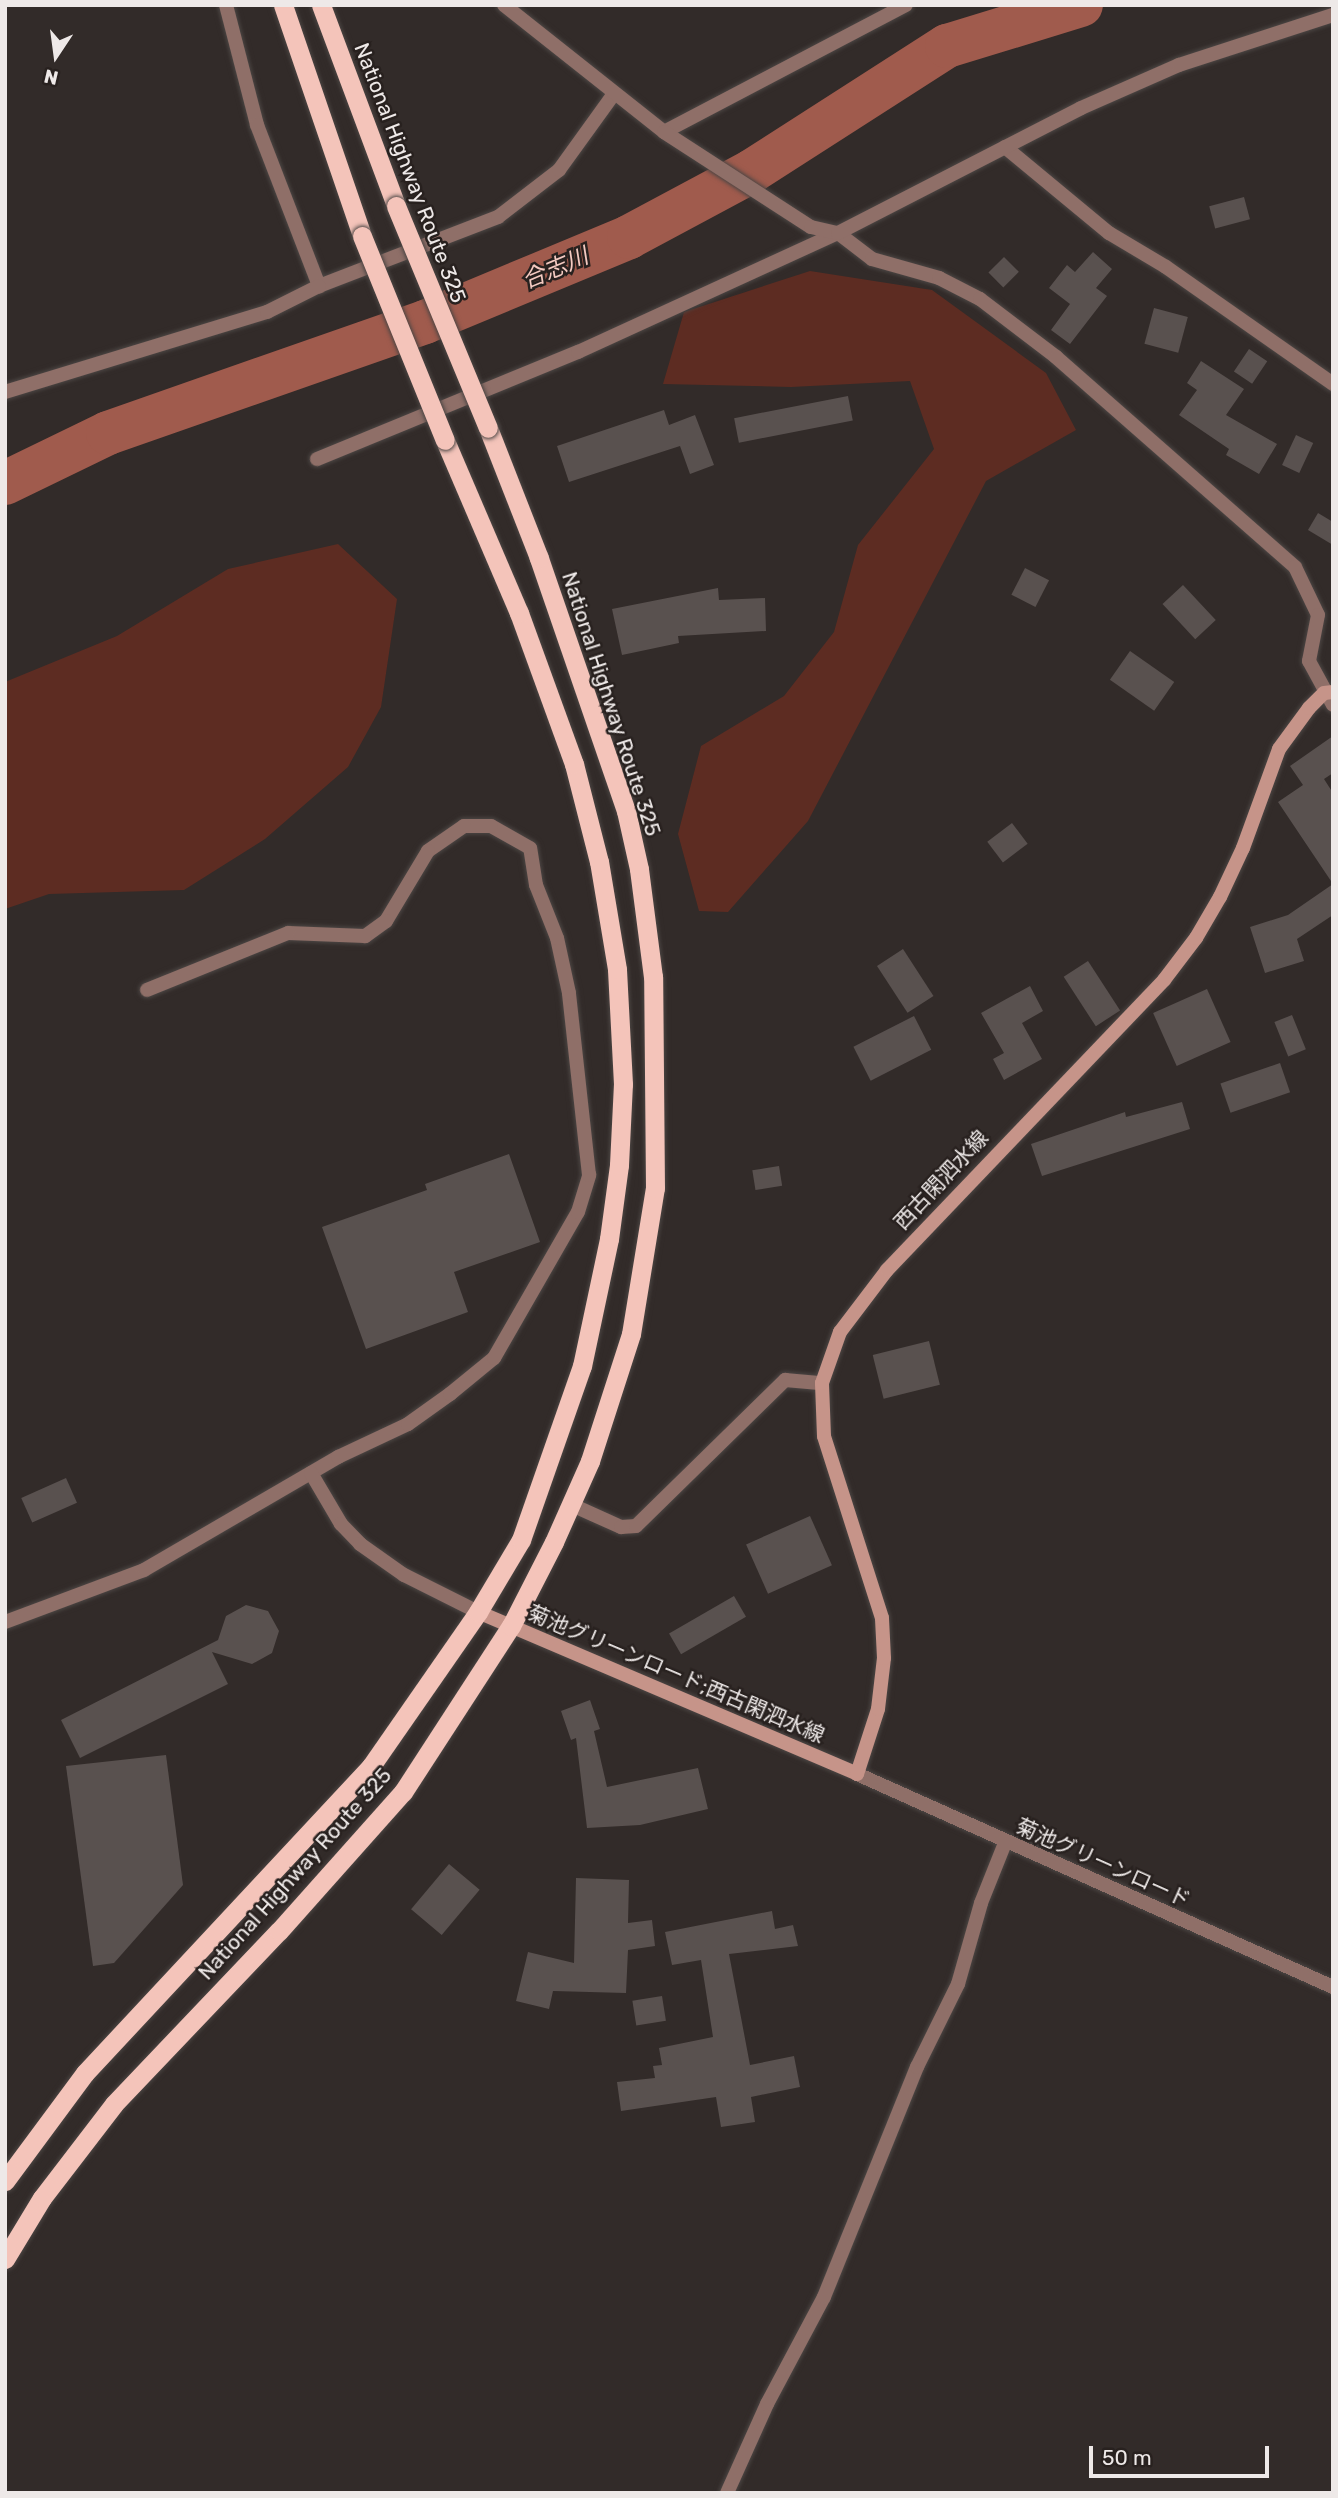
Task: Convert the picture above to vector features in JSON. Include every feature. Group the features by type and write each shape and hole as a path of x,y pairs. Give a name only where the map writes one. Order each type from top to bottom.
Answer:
{"highway":[{"name":"National Highway Route 325","path":"5,2181 85,2073 370,1766 478,1612 521,1540 582,1366 609,1239 623,1084 617,969 599,862 573,764 519,613 362,236 283,5"},
{"name":"National Highway Route 325","path":"5,2259 41,2198 114,2104 279,1931 403,1791 512,1626 572,1505 619,1377 646,1251 655,1176 653,977 639,869 626,811 539,558 396,206 321,5"}],"main road":[{"name":"西古閑泗水線","path":"858,1774 878,1709 884,1658 882,1619 831,1469 824,1436 822,1383 840,1332 887,1270 1164,980 1196,938 1243,848 1279,750 1330,697"},
{"name":"菊池グリーンロード;西古閑泗水線","path":"478,1612 858,1774"}],"street":[{"path":"226,5 257,125 319,286"},
{"path":"505,5 613,95 683,145 811,227 838,233 872,259 939,278 980,299 1056,357 1295,567 1318,615 1309,661 1330,697"},
{"path":"664,132 905,5"},
{"path":"317,459 578,352 838,233 1006,147 1179,65 1333,15"},
{"path":"5,392 267,312 319,286 498,216 559,170 613,95"},
{"path":"1006,147 1109,233 1333,384"},
{"path":"5,1622 144,1570 311,1473 408,1424 494,1358 578,1212 589,1175 569,993 557,938 536,885 530,848 491,826 464,827 428,851 386,921 365,936 288,933 146,990"},
{"path":"572,1505 621,1527 636,1526 785,1380 822,1383"},
{"path":"311,1473 341,1524 360,1544 404,1575 478,1612"},
{"name":"菊池グリーンロード","path":"858,1774 1005,1843 1333,1987"},
{"path":"727,2493 767,2404 824,2297 918,2067 958,1984 981,1903 1005,1843"}],"shaded area":[{"path":"810,271 932,290 1046,373 1076,430 986,481 808,821 728,912 699,911 678,834 701,746 784,696 834,632 858,545 934,449 910,381 791,387 663,384 684,312"},
{"path":"338,544 397,599 381,707 348,767 265,839 184,890 49,894 5,909 5,682 117,636 228,569"}],"building":[{"path":"1244,197 1250,219 1215,229 1209,206"},
{"path":"1093,252 1112,269 1096,288 1107,296 1070,344 1051,330 1070,304 1049,288 1067,265 1075,272"},
{"path":"1004,257 1019,272 1003,287 988,273"},
{"path":"1154,308 1188,317 1178,353 1144,344"},
{"path":"1249,349 1267,361 1252,384 1234,371"},
{"path":"1201,361 1244,389 1226,415 1277,444 1259,474 1226,455 1229,449 1179,415 1197,390 1187,383"},
{"path":"848,396 853,421 739,443 734,418"},
{"path":"664,410 669,425 695,415 714,465 690,474 680,446 569,482 557,446"},
{"path":"1296,435 1313,443 1299,473 1282,465"},
{"path":"1318,513 1333,522 1333,545 1308,530"},
{"path":"1025,568 1049,580 1035,607 1011,595"},
{"path":"1183,585 1216,620 1195,639 1163,604"},
{"path":"718,588 719,600 765,598 766,631 678,636 679,643 622,655 612,609"},
{"path":"1130,651 1174,682 1154,711 1110,680"},
{"path":"1333,736 1333,773 1324,779 1333,793 1333,884 1278,802 1303,785 1290,766"},
{"path":"1012,823 1028,844 1003,862 987,842"},
{"path":"1333,884 1333,915 1297,939 1304,961 1265,973 1250,927 1288,915"},
{"path":"903,949 933,996 908,1013 877,966"},
{"path":"1088,961 1120,1010 1096,1026 1064,977"},
{"path":"1030,986 1043,1011 1022,1023 1042,1059 1004,1080 993,1059 1004,1053 981,1013"},
{"path":"1207,989 1231,1042 1177,1066 1153,1013"},
{"path":"1292,1015 1306,1049 1288,1056 1274,1022"},
{"path":"914,1016 931,1050 871,1081 853,1047"},
{"path":"1280,1063 1290,1092 1231,1113 1220,1084"},
{"path":"1182,1102 1190,1129 1042,1176 1031,1144 1125,1112 1126,1117"},
{"path":"509,1154 540,1242 454,1272 468,1312 366,1349 322,1227 427,1190 425,1184"},
{"path":"779,1166 782,1186 755,1190 752,1170"},
{"path":"929,1341 940,1385 884,1399 873,1355"},
{"path":"66,1478 77,1503 32,1523 21,1498"},
{"path":"810,1516 832,1565 768,1594 746,1544"},
{"path":"734,1596 746,1617 681,1654 669,1634"},
{"path":"246,1605 268,1611 279,1631 272,1653 252,1664 212,1652 228,1684 80,1758 61,1720 218,1640 226,1616"},
{"path":"590,1700 600,1729 594,1731 607,1787 698,1768 708,1809 640,1825 587,1828 576,1738 571,1740 561,1711"},
{"path":"166,1755 183,1885 114,1963 93,1966 66,1766"},
{"path":"449,1864 480,1890 442,1935 411,1909"},
{"path":"576,1878 629,1880 628,1923 652,1920 655,1946 628,1950 626,1993 553,1991 549,2009 516,2001 528,1952 574,1963"},
{"path":"772,1911 775,1929 793,1925 798,1946 729,1954 750,2065 794,2056 800,2087 751,2097 755,2122 721,2127 716,2097 621,2111 617,2082 655,2078 653,2066 662,2065 659,2048 713,2037 701,1960 672,1965 665,1932"},
{"path":"662,1996 666,2021 636,2025 632,2001"}],"waterway":[{"name":"合志川","path":"5,483 108,433 425,322 629,237 752,171 947,46 1081,5"}]}
